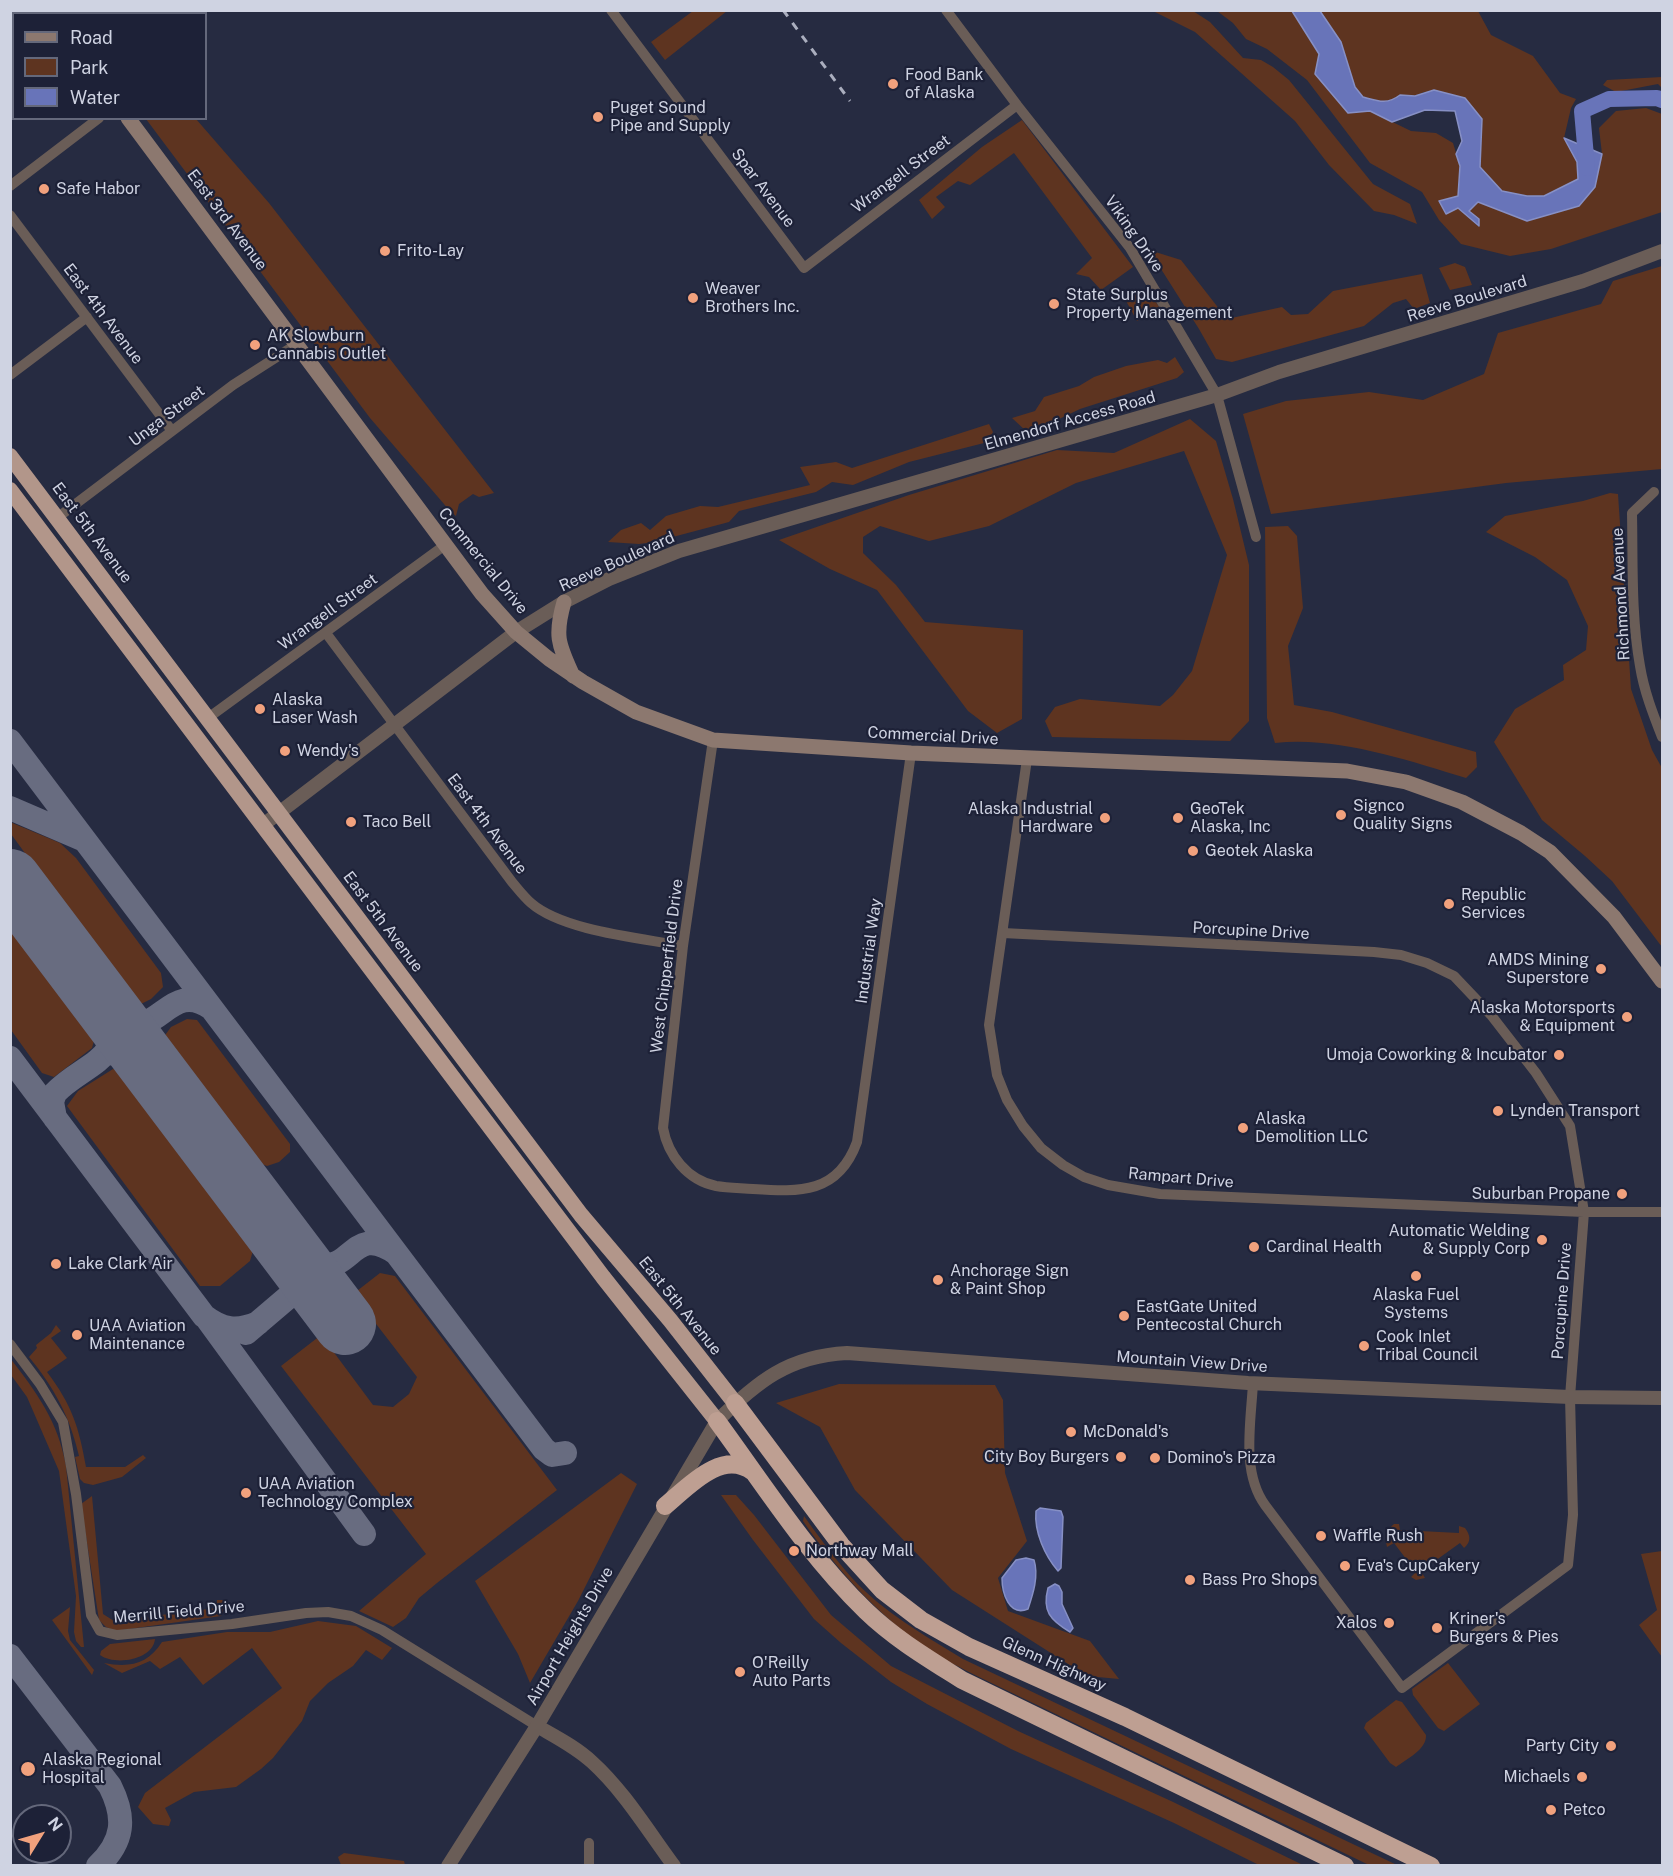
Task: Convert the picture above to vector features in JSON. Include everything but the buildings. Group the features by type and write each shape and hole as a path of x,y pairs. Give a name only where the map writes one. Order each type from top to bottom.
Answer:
{"highway":[{"name":"East 5th Avenue","path":"10,456 581,1215 670,1320 735,1403"},
{"path":"10,490 603,1277 717,1421 835,1579 867,1612 908,1646 962,1680 1346,1866"},
{"name":"Glenn Highway","path":"735,1403 841,1545 882,1590 921,1620 969,1647 1125,1717 1431,1866"},
{"path":"665,1506 716,1468 737,1464 746,1467 757,1476"}],"main road":[{"name":"East 3rd Avenue","path":"129,120 297,344"},
{"name":"Commercial Drive","path":"297,344 482,594 516,632 573,676 636,712 713,740 1027,759 1347,771 1406,782 1462,802 1521,833 1550,852 1614,917 1662,981"},
{"path":"564,602 559,620 559,644 573,676"}],"street":[{"name":"Spar Avenue","path":"611,10 804,268"},
{"name":"Viking Drive","path":"946,10 1017,105 1130,248 1217,395 1256,537"},
{"name":"Wrangell Street","path":"804,268 1017,105"},
{"path":"10,186 96,120"},
{"name":"East 4th Avenue","path":"10,215 172,431"},
{"name":"Reeve Boulevard","path":"1279,372 1583,281 1662,251"},
{"path":"10,375 87,318"},
{"name":"Unga Street","path":"57,518 233,385 297,344"},
{"name":"Elmendorf Access Road","path":"869,495 1217,395 1279,372"},
{"name":"Richmond Avenue","path":"1654,492 1632,513 1635,625 1640,666 1650,706 1662,737"},
{"name":"Reeve Boulevard","path":"263,825 516,632 564,602 609,579 679,551 869,495"},
{"name":"Wrangell Street","path":"208,718 445,545"},
{"name":"East 4th Avenue","path":"326,633 512,882 531,904 555,917 585,928 683,946"},
{"name":"West Chipperfield Drive","path":"701,1181 685,1170 676,1160 665,1139 663,1128 683,946 713,740"},
{"name":"Industrial Way","path":"701,1181 716,1186 803,1190 832,1178 853,1152 859,1132 910,753"},
{"name":"Rampart Drive","path":"1027,759 989,1025 997,1075 1007,1100 1035,1141 1063,1165 1084,1177 1129,1190 1160,1194 1584,1212 1662,1212"},
{"name":"Porcupine Drive","path":"1003,933 1401,955 1454,976 1491,1015 1536,1073 1570,1126 1584,1212 1570,1396 1573,1515 1568,1565 1402,1688 1255,1490 1250,1461 1253,1383"},
{"name":"Merrill Field Drive","path":"10,1344 40,1384 63,1422 76,1494 91,1615 100,1631 117,1635 232,1624 306,1613 341,1613 367,1621 537,1726"},
{"name":"Mountain View Drive","path":"717,1421 735,1403 776,1371 823,1354 847,1353 1253,1383 1662,1398"},
{"name":"Airport Heights Drive","path":"448,1866 537,1726 717,1421"},
{"path":"537,1726 594,1763 616,1788 674,1866"},
{"path":"589,1843 589,1866"}],"green space":[{"path":"693,11 727,11 665,60 651,42"},
{"path":"1153,11 1193,11 1210,22 1243,58 1261,60 1273,67 1289,80 1373,184 1410,204 1417,224 1394,215 1374,211 1329,165 1295,121 1195,32"},
{"path":"1217,11 1292,11 1319,55 1370,111 1411,131 1436,133 1453,143 1460,166 1458,196 1439,201 1458,208 1478,226 1479,219 1469,211 1478,202 1527,221 1579,206 1602,154 1599,128 1616,111 1646,108 1662,114 1662,212 1551,249 1510,256 1461,244 1439,220 1422,192 1370,163 1307,80 1267,49 1246,39 1233,23"},
{"path":"1320,11 1478,11 1491,35 1533,56 1560,93 1576,99 1571,108 1564,138 1577,162 1578,179 1544,196 1527,196 1502,191 1480,167 1482,119 1424,92 1415,96 1400,95 1386,101 1362,97 1355,87 1341,42"},
{"path":"1662,77 1662,88 1658,84 1616,92 1603,85 1607,80"},
{"path":"147,120 197,120 269,203 494,493 479,497 473,494 459,504 456,516 370,418"},
{"path":"1022,120 1133,267 1101,290 1089,277 1076,274 1092,258 1014,153 970,185 958,181 936,197 945,207 932,219 919,200 982,147"},
{"path":"1149,250 1181,260 1227,319 1282,307 1291,315 1308,314 1333,291 1422,274 1430,303 1414,309 1406,299 1393,303 1364,326 1232,362 1216,359"},
{"path":"1455,263 1465,267 1472,285 1450,290 1439,268"},
{"path":"1662,266 1662,469 1506,483 1271,514 1243,414 1286,401 1369,392 1423,400 1484,374 1498,333 1601,304 1613,281"},
{"path":"1137,293 1150,294 1160,308 1137,321 1125,299"},
{"path":"1175,357 1184,372 1177,378 1080,409 1038,429 1026,431 1012,418 1035,411 1044,397 1079,386 1094,377 1126,366 1158,360 1167,363"},
{"path":"1190,419 1216,441 1249,565 1249,721 1230,741 1052,737 1045,721 1055,707 1080,699 1160,706 1173,695 1192,671 1227,555 1184,451 1076,483 989,526 929,541 880,526 863,537 863,553 896,585 925,622 1023,630 1022,719 997,733 968,711 877,590 830,569 779,540 909,495 1057,450 1114,453"},
{"path":"989,424 993,432 988,442 909,462 853,485 832,482 816,492 739,511 729,522 654,542 639,544 608,542 621,530 641,523 650,530 666,516 700,506 718,507 810,485 800,467 836,462 852,468"},
{"path":"1610,493 1618,494 1631,689 1652,750 1662,768 1662,947 1612,881 1542,820 1494,742 1515,709 1564,680 1563,665 1586,650 1588,626 1567,580 1535,557 1486,532 1505,516 1583,501"},
{"path":"1288,526 1297,536 1303,608 1288,646 1294,705 1332,712 1476,752 1477,767 1466,778 1396,757 1347,746 1298,742 1275,743 1267,718 1265,527"},
{"path":"10,822 60,843 76,858 161,973 163,987 151,999 141,1004 132,1000 11,834"},
{"path":"11,925 95,1037 92,1048 54,1077 42,1073 11,1030"},
{"path":"187,1019 197,1020 290,1144 290,1152 279,1162 267,1166 256,1162 167,1048 163,1038 171,1027"},
{"path":"113,1069 126,1072 254,1247 250,1261 220,1286 200,1286 67,1106 78,1091"},
{"path":"380,1273 395,1276 557,1490 419,1598 406,1618 393,1627 359,1611 426,1554 281,1366 321,1335 373,1405 393,1407 409,1394 417,1377 353,1294"},
{"path":"56,1325 61,1331 51,1338 67,1358 47,1372 63,1395 73,1417 86,1467 125,1467 143,1455 146,1458 122,1477 93,1485 84,1483 80,1479 75,1457 79,1456 66,1415 46,1380 29,1357 37,1348 36,1345 51,1333"},
{"path":"10,1358 45,1408 58,1435 62,1450 66,1466 84,1647 76,1641 74,1632 76,1596 59,1471 27,1397 11,1375"},
{"path":"839,1384 995,1385 1003,1400 1005,1473 1027,1541 998,1578 1008,1611 1090,1641 1119,1679 1087,1676 952,1590 855,1490 820,1427 776,1403"},
{"path":"621,1473 637,1484 578,1601 530,1683 518,1654 475,1581"},
{"path":"721,1495 736,1495 831,1615 891,1666 1018,1731 1303,1865 1259,1865 1174,1823 1011,1749 891,1682 814,1619"},
{"path":"92,1496 103,1614 114,1621 216,1608 217,1600 226,1600 221,1616 115,1631 106,1627 99,1620 81,1504"},
{"path":"804,1516 839,1563 877,1602 963,1659 1397,1865 1369,1865 939,1657 891,1621 859,1590 816,1539 803,1521"},
{"path":"1394,1524 1399,1524 1400,1530 1459,1533 1459,1526 1465,1528 1469,1540 1464,1548 1460,1543 1421,1571 1425,1578 1416,1580 1411,1577 1416,1572 1394,1543 1387,1547 1386,1531"},
{"path":"1662,1551 1662,1657 1639,1625 1657,1610 1641,1554"},
{"path":"70,1607 68,1631 70,1640 94,1670 92,1675 52,1620"},
{"path":"318,1621 356,1626 392,1648 382,1660 366,1650 353,1666 328,1683 310,1701 302,1721 273,1758 261,1769 236,1787 194,1792 165,1808 171,1820 169,1826 153,1824 138,1807 145,1793 282,1688 252,1648 203,1685 180,1657 160,1669 150,1661 122,1673 104,1663 122,1665 138,1663 151,1655 162,1642 227,1632 270,1632"},
{"path":"155,1639 148,1652 132,1659 115,1660 100,1655 101,1651 110,1644"},
{"path":"1448,1663 1480,1704 1444,1731 1438,1728 1413,1695 1412,1689"},
{"path":"1396,1700 1402,1702 1426,1735 1420,1749 1396,1767 1390,1763 1364,1728 1366,1723"},
{"path":"344,1853 404,1861 405,1865 341,1865 338,1857"}],"water":[{"path":"1292,11 1320,11 1341,42 1355,87 1363,97 1387,101 1400,95 1415,96 1434,90 1465,98 1482,119 1480,167 1502,191 1527,196 1544,196 1578,179 1577,162 1564,138 1602,154 1595,187 1579,206 1527,221 1478,202 1469,211 1479,219 1479,226 1458,208 1446,214 1439,201 1458,196 1460,166 1456,154 1462,141 1455,111 1425,110 1392,122 1370,111 1348,113 1315,74 1319,54"},
{"path":"1040,1508 1061,1511 1063,1517 1061,1568 1058,1571 1045,1551 1039,1535 1036,1511"},
{"path":"1026,1558 1034,1560 1036,1579 1028,1609 1021,1611 1011,1607 1005,1597 1002,1578 1016,1560"},
{"path":"1055,1584 1062,1592 1062,1604 1073,1628 1070,1632 1053,1619 1047,1609 1048,1588"}],"waterway":[{"path":"1587,168 1582,111 1609,99 1657,98 1662,100"}],"taxiway":[{"path":"10,741 544,1449 552,1455 565,1453"},
{"path":"10,808 82,839"},
{"path":"107,1008 123,1021 138,1024 186,1000 197,1001 211,1008"},
{"path":"55,1118 52,1102 55,1093 100,1059 108,1050 112,1039 112,1025 107,1008"},
{"path":"104,1055 127,1052 147,1062"},
{"path":"10,1058 204,1316 223,1327 230,1328 243,1328 258,1323"},
{"path":"291,1253 319,1266 333,1264 363,1245 372,1243 396,1253"},
{"path":"246,1333 293,1293 296,1276 291,1253"},
{"path":"208,1320 364,1534"},
{"path":"10,1656 110,1786 119,1808 120,1829 113,1847 98,1866"}],"runway":[{"path":"10,880 345,1324"}],"railway":[{"path":"783,10 850,101"}],"place":[{"name":"Food Bank of Alaska","path":"893,84"},
{"name":"Puget Sound Pipe and Supply","path":"598,117"},
{"name":"Safe Habor","path":"44,189"},
{"name":"Frito-Lay","path":"385,251"},
{"name":"Weaver Brothers Inc.","path":"693,298"},
{"name":"State Surplus Property Management","path":"1054,304"},
{"name":"AK Slowburn Cannabis Outlet","path":"255,345"},
{"name":"Alaska Laser Wash","path":"260,709"},
{"name":"Wendy's","path":"285,751"},
{"name":"Signco Quality Signs","path":"1341,815"},
{"name":"Alaska Industrial Hardware","path":"1105,818"},
{"name":"GeoTek Alaska, Inc","path":"1178,818"},
{"name":"Taco Bell","path":"351,822"},
{"name":"Geotek Alaska","path":"1193,851"},
{"name":"Republic Services","path":"1449,904"},
{"name":"AMDS Mining Superstore","path":"1601,969"},
{"name":"Alaska Motorsports & Equipment","path":"1627,1017"},
{"name":"Umoja Coworking & Incubator","path":"1559,1055"},
{"name":"Lynden Transport","path":"1498,1111"},
{"name":"Alaska Demolition LLC","path":"1243,1128"},
{"name":"Suburban Propane","path":"1622,1194"},
{"name":"Automatic Welding & Supply Corp","path":"1542,1240"},
{"name":"Cardinal Health","path":"1254,1247"},
{"name":"Lake Clark Air","path":"56,1264"},
{"name":"Alaska Fuel Systems","path":"1416,1276"},
{"name":"Anchorage Sign & Paint Shop","path":"938,1280"},
{"name":"EastGate United Pentecostal Church","path":"1124,1316"},
{"name":"UAA Aviation Maintenance","path":"77,1335"},
{"name":"Cook Inlet Tribal Council","path":"1364,1346"},
{"name":"McDonald's","path":"1071,1432"},
{"name":"City Boy Burgers","path":"1121,1457"},
{"name":"Domino's Pizza","path":"1155,1458"},
{"name":"UAA Aviation Technology Complex","path":"246,1493"},
{"name":"Waffle Rush","path":"1321,1536"},
{"name":"Northway Mall","path":"794,1551"},
{"name":"Eva's CupCakery","path":"1345,1566"},
{"name":"Bass Pro Shops","path":"1190,1580"},
{"name":"Xalos","path":"1389,1623"},
{"name":"Kriner's Burgers & Pies","path":"1437,1628"},
{"name":"O'Reilly Auto Parts","path":"740,1672"},
{"name":"Party City","path":"1611,1746"},
{"name":"Alaska Regional Hospital","path":"28,1769"},
{"name":"Michaels","path":"1582,1777"},
{"name":"Petco","path":"1551,1810"}]}
